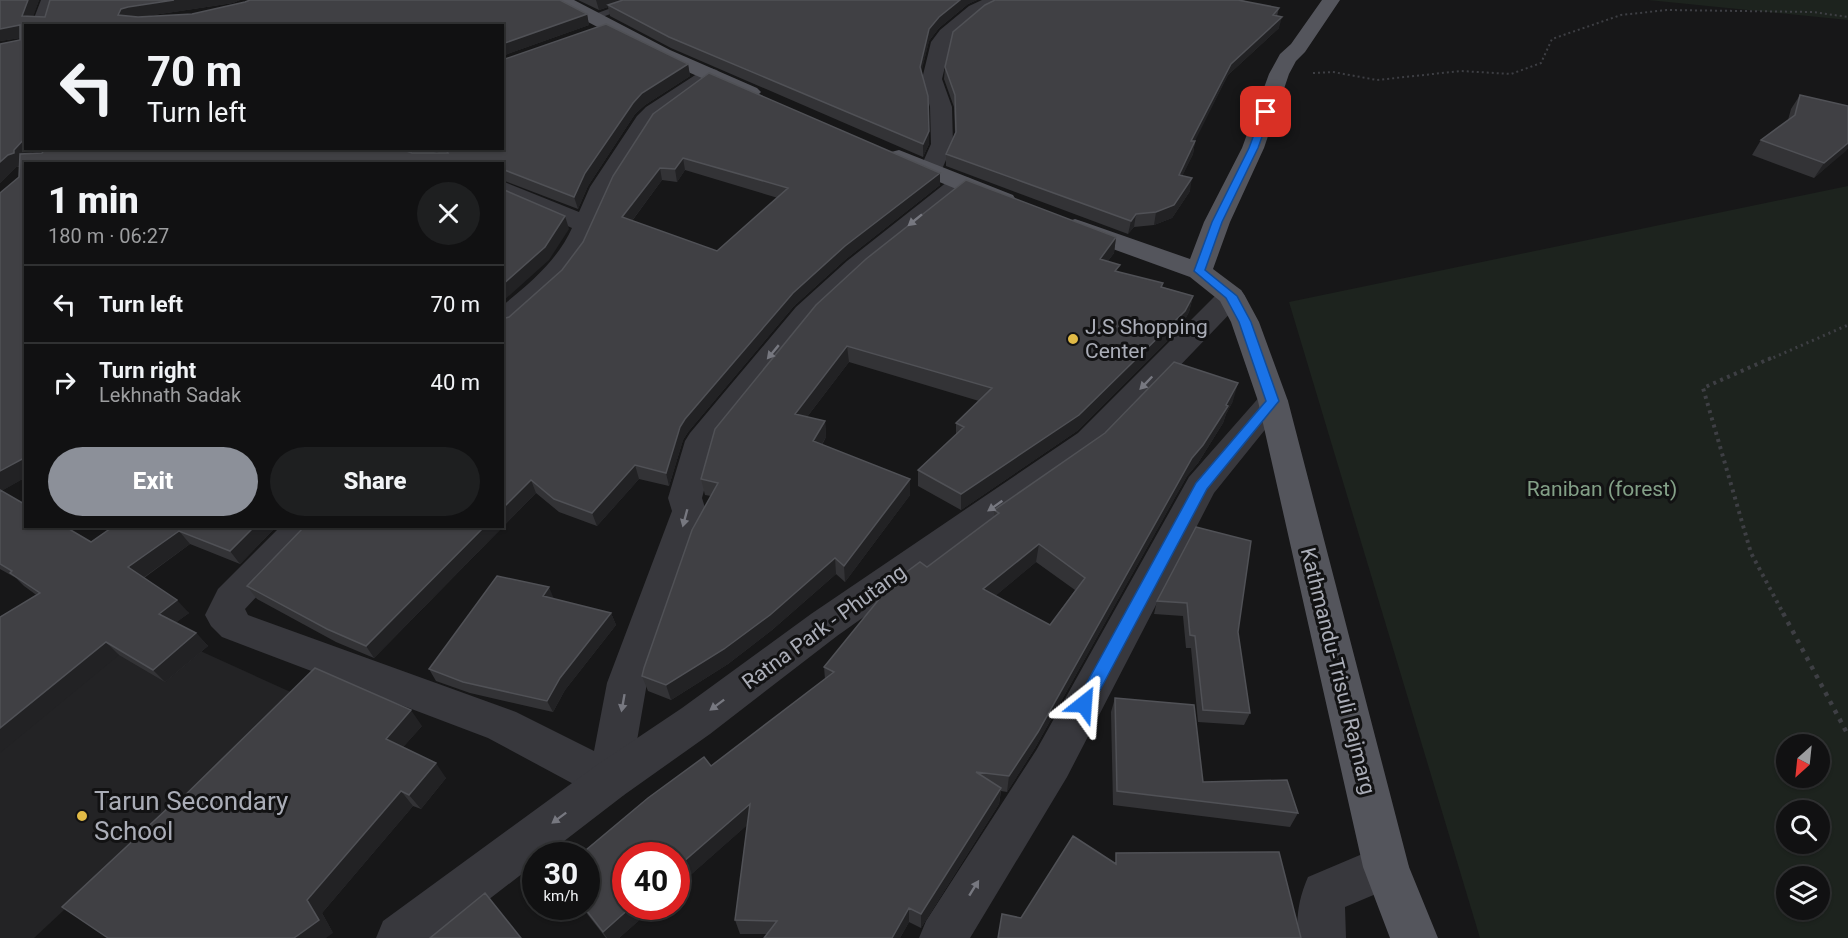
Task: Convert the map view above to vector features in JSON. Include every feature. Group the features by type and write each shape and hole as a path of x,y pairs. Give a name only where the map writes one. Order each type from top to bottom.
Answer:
{"main road":[{"path":"560,0 595,26 771,101"},
{"path":"1199,271 1217,222 1253,148 1287,58 1298,48 1331,0"},
{"path":"877,147 1028,209"},
{"path":"1050,217 1199,271 1231,296"},
{"name":"Kathmandu-Trisuli Rajmarg","path":"1231,296 1245,322 1273,401 1386,867 1414,938"}],"street":[{"path":"41,24 50,0"},
{"path":"931,171 942,144 941,107 932,79 940,42 976,10 997,0"},
{"path":"504,320 554,275 576,247 584,224 602,187 645,121 654,112 710,74"},
{"path":"405,150 435,162"},
{"path":"301,528 231,600 224,615 235,626 502,725 609,781 627,683 689,511 685,498 701,441 806,313 856,267 961,183"},
{"path":"504,189 584,224"},
{"name":"Ratna Park - Phutang","path":"400,938 609,781 696,721 824,625 1089,441 1231,296"},
{"path":"943,938 1052,763 1201,486 1273,401"},
{"path":"1322,938 1320,916 1324,893 1386,867"}],"lane":[{"path":"595,26 644,0"}],"path":[{"path":"1280,74 1333,72 1377,80 1461,71 1511,74 1541,63 1552,39 1621,15 1667,10 1813,12 1848,17"},
{"path":"1848,325 1703,388 1751,553 1848,735"}],"shaded area":[{"name":"Tarun Secondary School","path":"77,595 295,694 34,938 0,938 0,654"}],"green space":[{"path":"1648,0 1848,0 1848,20"},
{"name":"Raniban (forest)","path":"1848,186 1848,938 1480,938 1289,302"}],"building":[{"path":"0,0 28,0 22,16 45,17 50,0 174,0 128,7 121,9 118,15 138,17 192,14 250,0 560,0 587,14 504,43 504,24 24,24 24,139 14,153 0,162 0,44 20,40 20,25 0,29"},
{"path":"623,0 960,0 939,17 929,29 920,67 928,96 929,131 923,144 669,37 608,5"},
{"path":"995,0 1238,0 1279,8 1273,15 1282,17 1231,64 1191,141 1195,141 1179,175 1192,178 1174,205 1156,212 1136,214 1131,221 946,154 956,132 955,95 945,67 953,32 985,5"},
{"path":"606,24 688,64 642,93 633,103 585,173 574,197 504,170 504,162 24,162 24,458 0,471 0,193 19,177 20,154 42,153 44,150 404,150 412,153 448,153 446,150 504,150 504,59"},
{"path":"709,73 940,173 845,246 793,293 685,419 680,427 666,473 635,465 592,513 554,499 531,480 504,507 504,318 509,317 562,270 583,242 613,176 653,114","holes":["683,158 788,188 717,251 622,217 660,168 675,169"]},
{"path":"1800,95 1848,106 1848,143 1824,163 1761,140 1795,115"},
{"path":"966,180 1116,237 1100,259 1120,265 1115,271 1163,283 1161,287 1193,296 1185,311 1079,415 961,494 918,470 964,427 956,423 992,388 847,346 795,414 825,421 813,441 910,479 844,566 835,558 770,615 724,649 666,685 642,676 692,530 718,483 701,479 715,429 816,305 866,259"},
{"path":"504,190 565,216 545,247 504,283"},
{"path":"1174,362 1238,383 1226,405 1228,406 1192,458 1038,732 1009,776 976,772 1001,788 921,914 909,908 892,938 764,938 777,921 735,920 750,804 690,856 690,842 612,842 612,920 616,920 603,932 594,920 600,920 600,842 596,842 648,798 704,757 711,766 834,672 824,667 893,582 920,562 927,567 999,513 994,510 1105,433","holes":["1039,544 1085,578 1050,625 983,589"]},
{"path":"0,490 24,504 24,528 67,528 91,542 111,528 253,528 230,551 179,531 128,567 177,600 159,614 196,633 153,670 106,642 0,728 0,617 40,593 0,564"},
{"path":"1196,527 1251,541 1238,632 1250,713 1203,710 1195,636 1190,635 1187,603 1157,601"},
{"path":"303,528 483,528 366,646 327,629 247,586"},
{"path":"497,576 549,587 543,596 611,613 560,678 547,701 463,682 429,669"},
{"path":"315,668 411,710 386,739 436,763 409,795 401,791 307,900 319,920 294,938 108,938 62,907 170,806 172,808"},
{"path":"1115,698 1194,705 1203,782 1287,780 1298,813 1117,791"},
{"path":"1073,836 1116,864 1116,853 1279,852 1301,938 998,938 1002,914 1021,918"},
{"path":"485,893 521,938 430,938"}],"place":[{"name":"J.S Shopping Center","path":"1073,339"},
{"name":"Tarun Secondary School","path":"82,816"}],"route":[{"path":"1084,704 1201,486 1273,401 1245,322 1231,296 1199,271 1217,222 1253,148 1266,112"}]}
